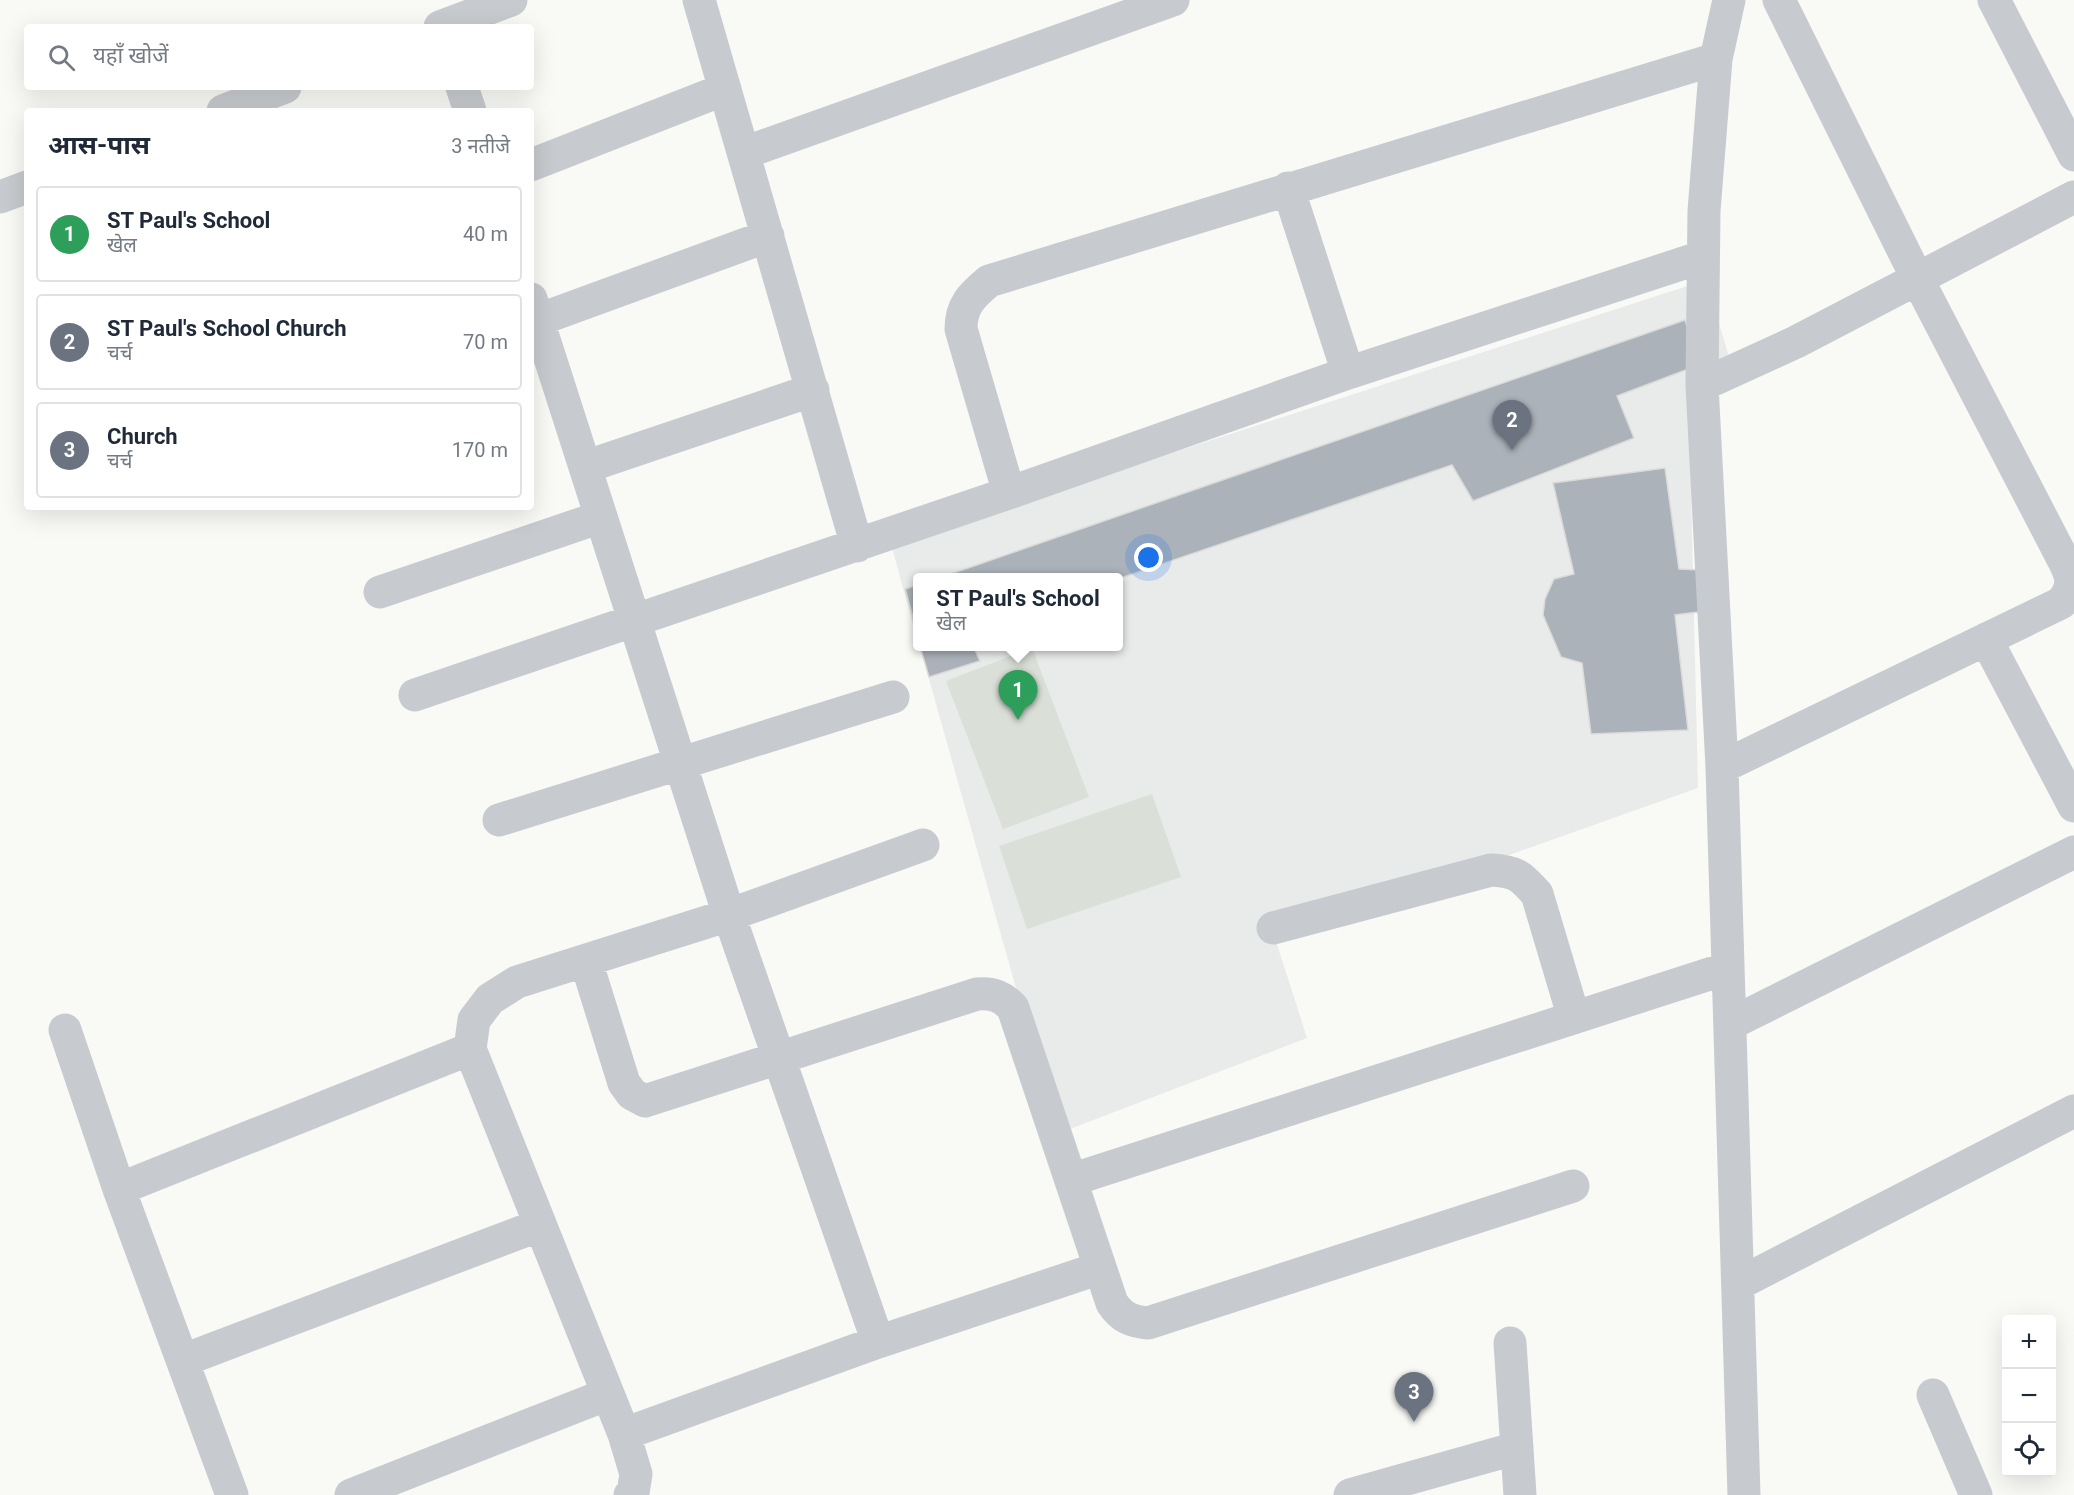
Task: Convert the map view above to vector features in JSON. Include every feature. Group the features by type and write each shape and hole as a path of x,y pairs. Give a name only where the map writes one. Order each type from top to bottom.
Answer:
{"street":[{"path":"450,24 511,0"},
{"path":"699,0 857,546"},
{"path":"744,153 1173,0"},
{"path":"1729,0 1716,59 1702,257 1702,385 1722,766 1744,1495"},
{"path":"1722,766 2061,603 2071,592 2071,575 1918,280 1779,0"},
{"path":"1994,0 2074,155"},
{"path":"1009,494 961,329 961,313 970,297 988,282 1288,188 1716,59"},
{"path":"534,164 725,89"},
{"path":"231,108 277,90"},
{"path":"463,90 469,108"},
{"path":"1288,188 1348,373"},
{"path":"1702,385 1796,342 2074,197"},
{"path":"768,236 535,310 539,355 585,467 729,915 878,1342"},
{"path":"415,695 1009,494 1348,373 1702,257"},
{"path":"585,467 813,390"},
{"path":"380,592 601,517"},
{"path":"1986,639 2074,806"},
{"path":"499,820 892,697"},
{"path":"630,1495 633,1493 636,1474 624,1434 470,1049 474,1020 490,999 518,982 729,915 923,845"},
{"path":"1730,1024 2074,852"},
{"path":"1273,928 1491,870 1511,870 1525,880 1537,894 1574,1018"},
{"path":"586,961 624,1083 632,1094 645,1101 658,1099 977,994 991,993 1004,998 1013,1008 1112,1303 1120,1314 1130,1321 1148,1323 1573,1186"},
{"path":"1071,1180 1728,968"},
{"path":"64,1030 119,1189 232,1495"},
{"path":"119,1189 470,1049"},
{"path":"1738,1284 2074,1111"},
{"path":"184,1360 540,1225"},
{"path":"624,1434 878,1342 1100,1268"},
{"path":"1510,1343 1520,1495"},
{"path":"351,1495 608,1394"},
{"path":"1933,1395 1976,1495"},
{"path":"1350,1495 1517,1448"}],"shaded area":[{"path":"1706,280 1732,367 1689,406 1698,788 1275,938 1307,1038 1057,1134 921,651 1123,651 1123,573 913,573 913,624 891,544"},
{"path":"1024,651 1033,651 1089,797 1003,829 946,681"},
{"path":"1152,794 1181,877 1027,929 999,846"}],"building":[{"path":"1685,320 1699,365 1617,396 1634,438 1473,501 1452,465 1123,577 1123,573 953,573"},
{"path":"1665,468 1679,569 1701,570 1706,611 1675,615 1688,730 1591,734 1582,663 1561,657 1543,615 1545,599 1554,579 1574,574 1553,483"},
{"path":"913,587 913,617 905,589"},
{"path":"921,651 975,651 980,661 929,677"}],"place":[{"name":"ST Paul's School Church","path":"1512,450"},
{"name":"ST Paul's School","path":"1018,720"},
{"name":"Church","path":"1414,1422"}]}
